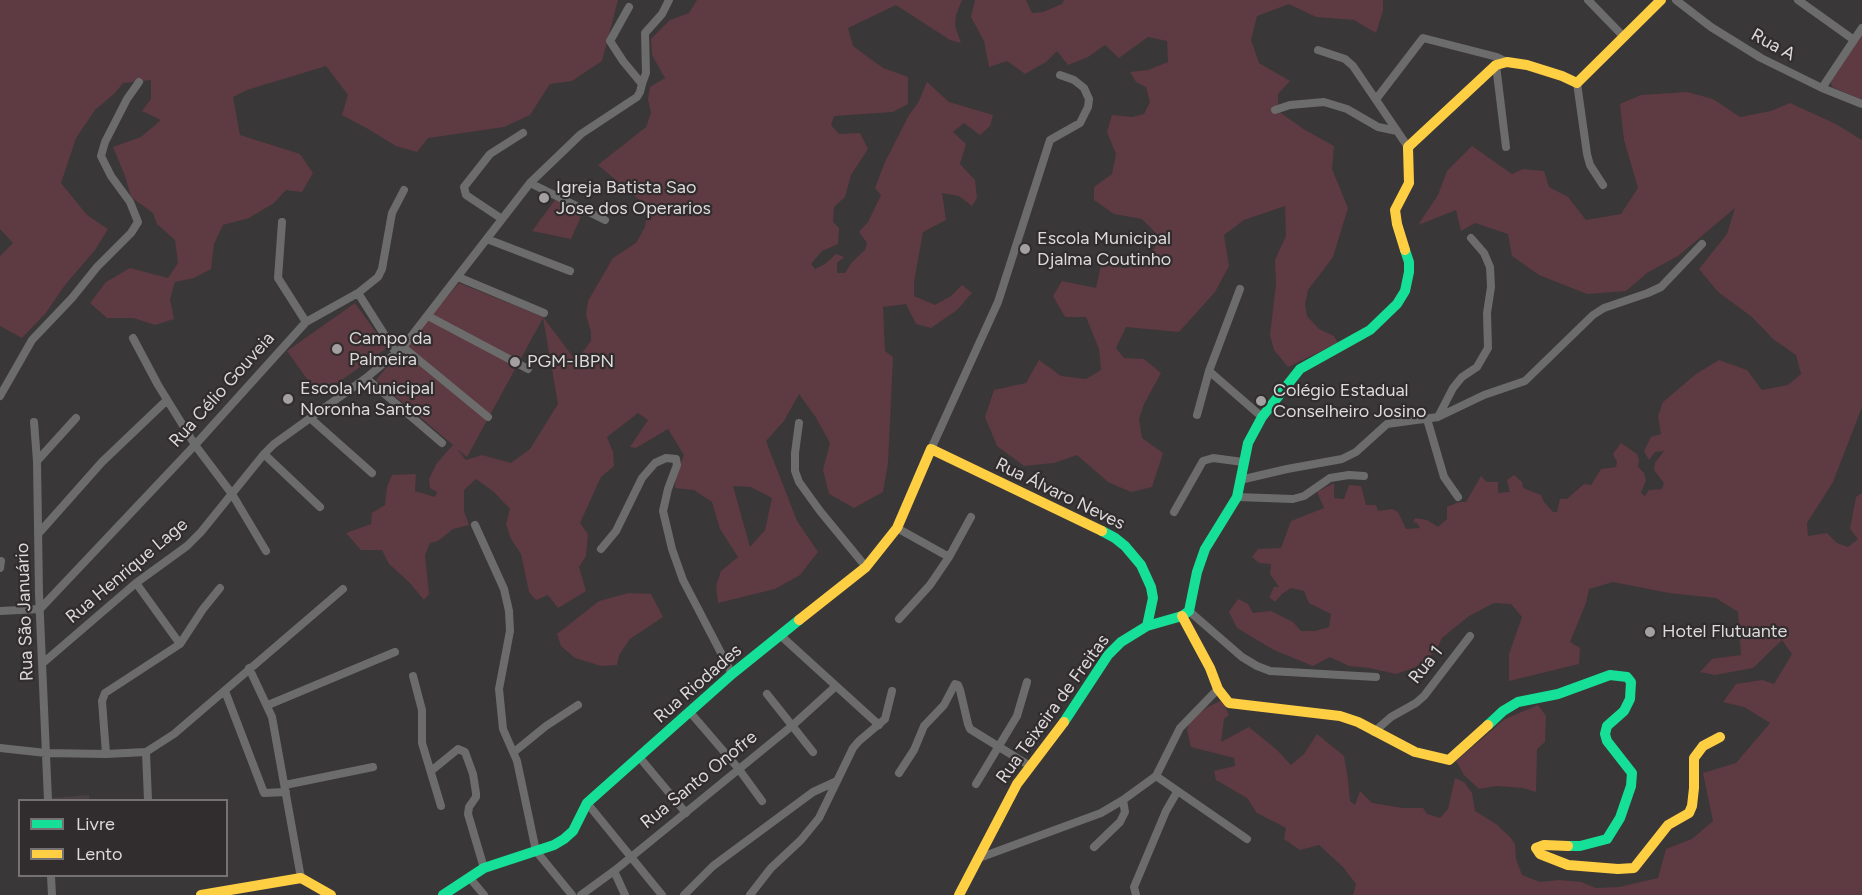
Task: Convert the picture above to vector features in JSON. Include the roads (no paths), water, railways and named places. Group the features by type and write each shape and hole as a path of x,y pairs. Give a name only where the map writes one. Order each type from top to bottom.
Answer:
{"street":[{"path":"642,84 646,73 645,33 662,14 669,0"},
{"path":"1588,0 1623,36"},
{"path":"1577,83 1661,0"},
{"name":"Rua A","path":"1676,0 1711,27 1761,58 1862,105"},
{"path":"1798,0 1854,40"},
{"path":"629,7 610,41 642,84"},
{"path":"1822,88 1862,28"},
{"path":"1377,98 1424,38 1497,57 1501,63 1506,147"},
{"path":"1318,51 1345,59 1353,66 1377,98 1408,147 1409,183 1395,210 1409,262 1408,280 1405,291 1397,304 1370,330 1300,369 1262,417 1248,443 1237,497 1205,549 1185,614 1218,689 1229,703 1340,716 1358,722 1415,752 1449,760 1503,711 1518,702 1558,694 1610,675 1627,677 1631,682 1630,699 1624,711 1607,726 1605,735 1607,741 1632,773 1631,786 1620,818 1607,839 1600,843 1580,846 1538,846 1536,848 1540,854 1568,865 1634,868 1668,825 1689,813 1694,788 1694,758 1703,746 1720,736"},
{"path":"1501,63 1562,76 1577,83"},
{"path":"1408,147 1501,63"},
{"path":"931,449 998,302 1050,140 1080,123 1088,108 1089,99 1084,87 1060,75"},
{"path":"0,396 32,340 72,298 97,267 131,233 138,222 133,208 111,177 101,156 110,132 139,82"},
{"path":"1577,83 1587,154 1590,165 1603,185"},
{"name":"Rua Henrique Lage","path":"44,662 136,583 187,546 264,454 366,378 403,347 530,183 581,134 637,97 642,84"},
{"path":"1275,110 1290,105 1324,102 1347,109 1378,127 1397,130"},
{"path":"501,219 466,195 464,187 490,154 523,133"},
{"path":"530,183 604,220"},
{"name":"Rua Célio Gouveia","path":"40,609 195,445 306,322 358,293 381,274 392,213 404,190"},
{"path":"282,222 278,278 306,322"},
{"path":"1438,417 1453,388 1462,377 1477,367 1488,348 1487,313 1491,287 1490,267 1484,253 1471,238"},
{"path":"487,239 570,271"},
{"path":"1240,480 1341,459 1356,452 1387,424 1438,417 1484,394 1525,381 1593,315 1604,308 1661,287 1702,243"},
{"path":"458,277 544,313"},
{"path":"1197,415 1209,371 1240,289"},
{"path":"358,293 396,353"},
{"path":"428,316 528,369"},
{"path":"133,338 195,445 232,494 266,551"},
{"path":"403,347 488,417"},
{"path":"1209,371 1262,417"},
{"path":"366,378 442,443"},
{"path":"39,533 102,462 167,400"},
{"path":"37,461 76,418"},
{"path":"310,418 372,473"},
{"path":"1427,419 1441,470 1458,497"},
{"name":"Rua São Januário","path":"34,422 48,799"},
{"path":"799,423 795,453 795,471 799,482 820,512 866,567"},
{"name":"Rua Riodades","path":"443,895 484,868 554,845 564,839 573,831 587,803 640,758 689,711 866,567 897,528 931,449"},
{"name":"Rua Álvaro Neves","path":"931,449 1115,538 1125,546 1141,565 1151,586 1153,598 1147,626"},
{"path":"264,454 320,507"},
{"path":"601,549 616,531 642,478 655,463 666,458 676,459 677,465 663,511 672,549 683,580 732,674"},
{"path":"1174,512 1203,461 1213,458 1243,462"},
{"path":"1237,497 1293,500 1304,496 1330,478 1364,476"},
{"path":"898,620 930,585 971,518"},
{"path":"475,525 504,589 510,611 510,631 499,689 503,729 517,761 536,851 572,895"},
{"path":"897,528 949,557"},
{"path":"136,583 180,644"},
{"path":"106,754 102,701 105,693 180,644 220,588"},
{"path":"0,748 46,753 146,752 174,734 343,589"},
{"path":"0,611 40,609"},
{"path":"1185,614 1242,657 1270,671 1376,677"},
{"name":"Rua Teixeira de Freitas","path":"959,895 1017,784 1067,718 1108,655 1120,642 1147,626 1185,614"},
{"path":"780,635 879,725"},
{"name":"Rua 1","path":"1374,732 1391,717 1424,696 1470,636"},
{"path":"268,705 395,651"},
{"path":"249,668 268,705 286,788 301,878"},
{"path":"413,676 422,710 423,743 441,806"},
{"path":"976,784 1017,716 1026,682"},
{"path":"898,773 914,750 924,726 944,705 955,684 960,690 970,729 1030,766"},
{"name":"Rua Santo Onofre","path":"581,895 686,813 793,725 836,686"},
{"path":"979,858 1101,813 1123,800 1156,776 1180,728 1218,689"},
{"path":"225,691 264,793 373,767"},
{"path":"750,895 771,868 801,840 819,818 854,748 885,719 892,691"},
{"path":"767,694 813,752"},
{"path":"514,752 546,726 578,705"},
{"path":"689,711 738,768 762,801"},
{"path":"431,771 458,749 465,752 476,793 468,814 484,868"},
{"path":"146,752 148,799"},
{"path":"640,758 686,813"},
{"path":"1156,776 1246,839"},
{"path":"684,895 713,866 813,792 837,781"},
{"path":"1136,895 1134,887 1166,811 1177,792"},
{"path":"1094,847 1120,822 1125,812 1123,800"},
{"path":"587,803 662,895"},
{"path":"614,871 625,895"},
{"path":"51,877 52,895"},
{"path":"469,877 484,895"},
{"path":"201,895 301,878 332,895"}],"place":[{"name":"Igreja Batista Sao Jose dos Operarios","path":"544,198"},
{"name":"Escola Municipal Djalma Coutinho","path":"1025,249"},
{"name":"Campo da Palmeira","path":"337,349"},
{"name":"PGM-IBPN","path":"515,362"},
{"name":"Escola Municipal Noronha Santos","path":"288,399"},
{"name":"Colégio Estadual Conselheiro Josino","path":"1261,401"},
{"name":"Hotel Flutuante","path":"1650,632"}]}
